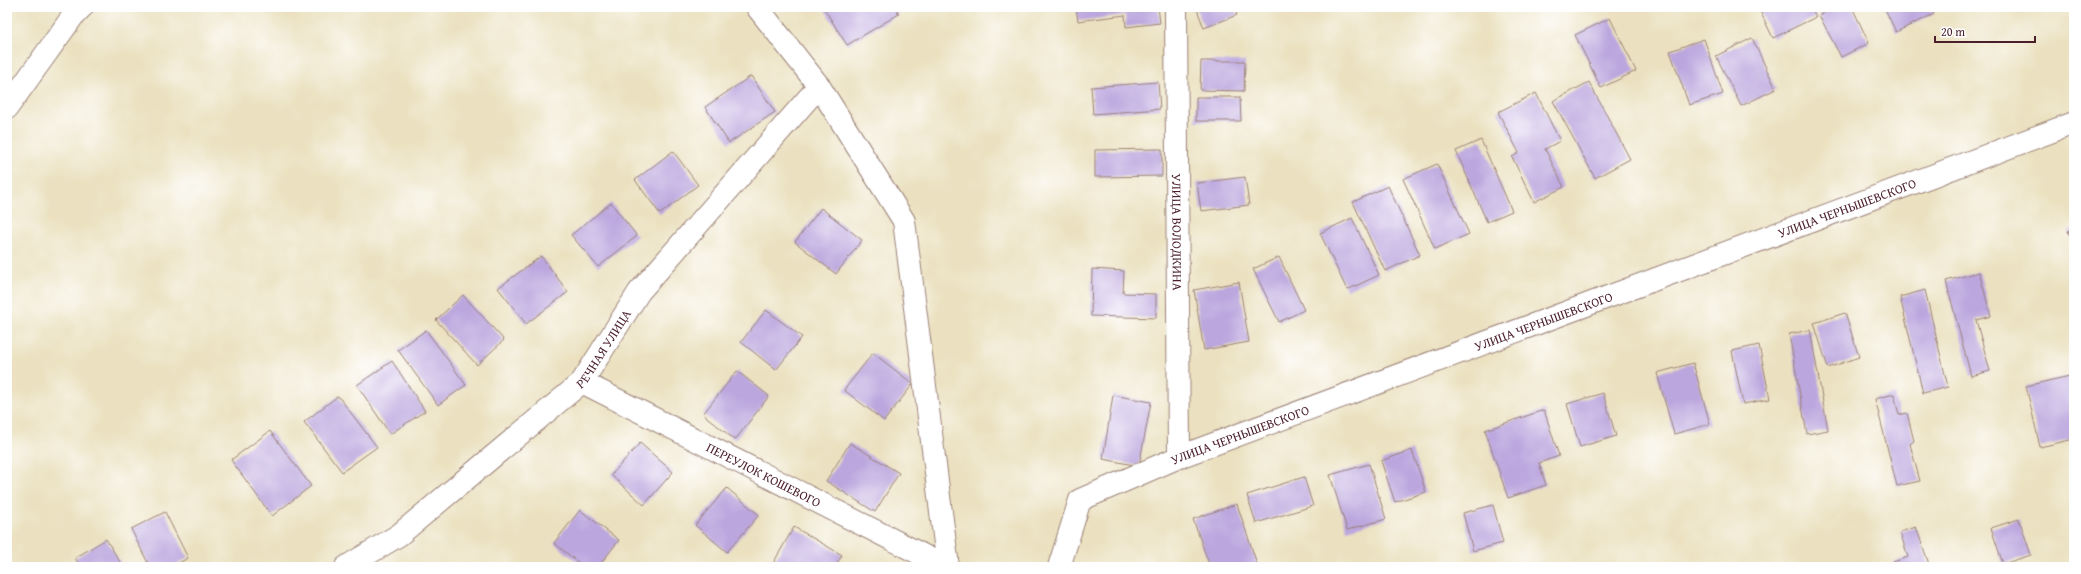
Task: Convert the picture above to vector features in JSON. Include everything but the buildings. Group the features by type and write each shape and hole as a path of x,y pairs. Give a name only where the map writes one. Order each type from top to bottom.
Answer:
{"street":[{"path":"7,108 73,16 82,7"},
{"path":"757,7 819,86 904,222 947,567"},
{"name":"УЛИЦА ВОЛОДКИНА","path":"1176,7 1179,457"},
{"name":"РЕЧНАЯ УЛИЦА","path":"346,567 399,535 582,382 639,292 819,86"},
{"name":"УЛИЦА ЧЕРНЫШЕВСКОГО","path":"1060,567 1080,500 1179,457 2074,123"},
{"name":"ПЕРЕУЛОК КОШЕВОГО","path":"582,382 947,567"}]}
